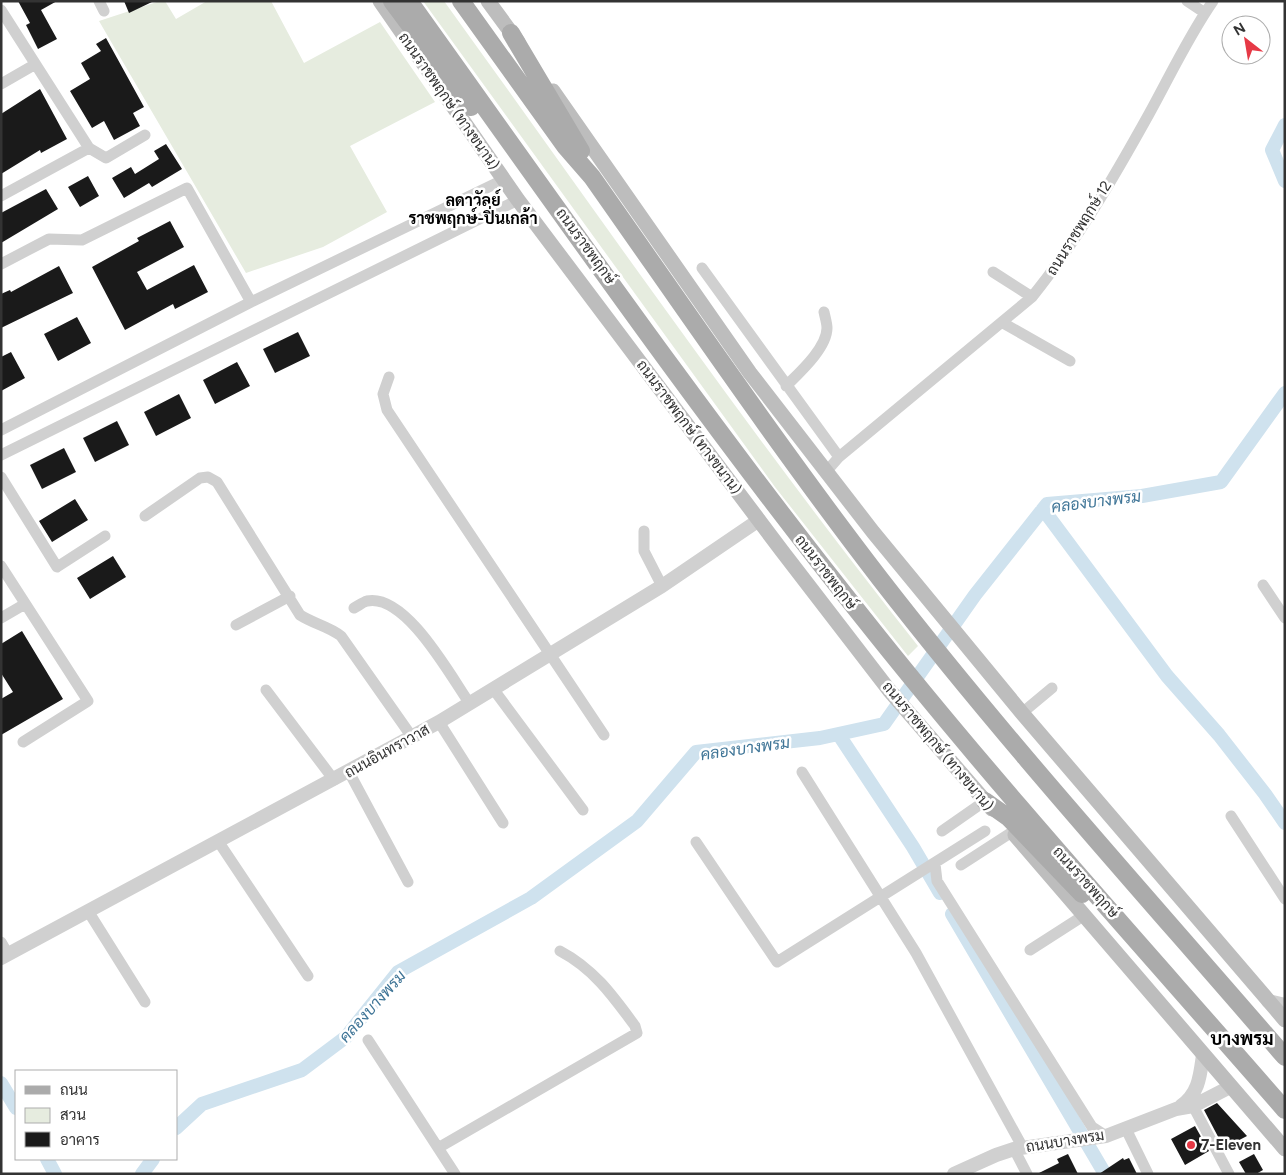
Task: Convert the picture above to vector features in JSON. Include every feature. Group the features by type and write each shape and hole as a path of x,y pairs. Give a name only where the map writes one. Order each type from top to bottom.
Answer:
{"main road":[{"name":"ถนนราชพฤกษ์ (ทางขนาน)","path":"380,1 518,200 759,520 889,690 1015,835"},
{"path":"392,1 528,183 546,192"},
{"name":"ถนนราชพฤกษ์","path":"409,1 786,521 865,621 1035,825 1285,1110"},
{"path":"460,1 565,146 592,177 797,469 919,628 963,683 1285,1057"},
{"path":"488,1 584,133 750,373 826,472 933,606 1022,713 1285,1020"},
{"path":"511,33 571,134 592,177"},
{"path":"985,801 1009,818 1094,907 1117,917"},
{"name":"ถนนราชพฤกษ์","path":"1015,835 1285,1149"}],"street":[{"path":"1187,1 1205,13"},
{"name":"ถนนราชพฤกษ์ 12","path":"826,472 838,457 1003,323 1032,297 1059,265 1149,114 1184,46 1213,1"},
{"path":"1,10 34,65 89,148 106,158 144,135"},
{"path":"1,84 34,65"},
{"path":"1,196 89,148"},
{"path":"1,430 250,302 505,179"},
{"path":"1,264 49,239 82,240 187,188 250,302"},
{"path":"1,456 518,200"},
{"path":"702,268 838,457"},
{"path":"993,272 1032,297"},
{"path":"786,386 809,363 821,345 827,330 824,312"},
{"path":"1003,323 1070,361"},
{"path":"389,377 383,394 387,410 604,735"},
{"path":"1,477 57,567 105,536"},
{"path":"145,516 200,478 208,477 218,482 300,615 314,624 329,627 341,636 412,737"},
{"name":"ถนนอินทราวาส","path":"4,951 88,910 349,772 439,722 662,586 759,520"},
{"path":"644,531 643,542 647,558 662,586"},
{"path":"1,566 88,701 23,742"},
{"path":"1263,585 1285,618"},
{"path":"236,625 290,596"},
{"path":"354,608 367,601 379,602 391,606 415,625 470,704"},
{"path":"1,618 25,604"},
{"path":"1022,713 1052,688"},
{"path":"266,690 334,780"},
{"path":"494,690 583,810"},
{"path":"439,722 503,822"},
{"path":"349,772 408,882"},
{"path":"802,772 882,896 916,953 1018,1148 1027,1174"},
{"path":"942,831 985,801"},
{"path":"1231,816 1285,899"},
{"path":"696,842 777,962 985,831"},
{"path":"961,865 1015,835"},
{"path":"218,841 308,976"},
{"path":"930,866 942,889 1092,1127 1103,1136"},
{"path":"88,910 145,1002"},
{"path":"1030,950 1083,916"},
{"path":"438,1148 637,1033 635,1026 600,980 576,959 560,951"},
{"path":"1268,1001 1285,1005"},
{"path":"368,1040 455,1174"},
{"name":"ถนนบางพรม","path":"1176,1109 1195,1093 1200,1081 1203,1055"},
{"name":"ถนนบางพรม","path":"954,1174 996,1155 1018,1148 1103,1136 1126,1129 1176,1109 1193,1106 1230,1087"},
{"path":"1193,1106 1229,1174"},
{"path":"1126,1129 1148,1174"}],"green space":[{"path":"165,1 176,19 207,1 271,1 304,63 380,22 435,102 350,146 387,212 323,247 246,273 99,21"},
{"path":"423,1 444,1 736,407 918,646 908,656 775,487"}],"building":[{"path":"18,1 57,1 41,10 57,39 38,49 26,25 30,23"},
{"path":"124,1 154,1 129,13"},
{"path":"106,38 144,107 133,113 140,126 114,140 104,121 92,128 70,91 90,79 81,63 101,51 96,44"},
{"path":"40,89 67,139 41,153 40,150 1,174 1,114"},
{"path":"166,144 182,169 152,187 149,183 124,198 112,178 131,167 135,174 159,159 154,151"},
{"path":"88,176 99,196 80,207 68,187"},
{"path":"46,189 58,209 1,243 1,213"},
{"path":"170,221 184,247 137,272 147,290 194,265 208,292 175,309 173,304 125,330 92,267 139,241 137,238"},
{"path":"59,266 73,293 1,328 1,294 10,290 11,292"},
{"path":"77,317 91,343 58,361 44,334"},
{"path":"298,332 310,356 275,373 263,349"},
{"path":"11,352 25,378 1,391 1,357"},
{"path":"237,362 250,386 215,404 203,380"},
{"path":"179,394 191,418 156,436 144,412"},
{"path":"117,421 129,445 95,462 83,438"},
{"path":"64,448 76,472 42,489 30,465"},
{"path":"75,499 88,520 52,542 39,521"},
{"path":"113,556 126,577 90,599 77,578"},
{"path":"22,631 63,699 1,735 1,699 13,692 1,673 1,644"},
{"path":"1217,1103 1247,1136 1224,1148 1204,1110"},
{"name":"7-Eleven","path":"1195,1126 1209,1151 1185,1165 1171,1139"},
{"path":"1068,1154 1078,1174 1037,1174 1059,1163 1057,1159"},
{"path":"1254,1154 1263,1170 1256,1174 1246,1174 1239,1162"},
{"path":"1123,1158 1124,1160 1129,1158 1137,1174 1099,1174"}],"waterway":[{"name":"คลองบางพรม","path":"1285,125 1272,150 1285,181"},
{"name":"คลองบางพรม","path":"178,1126 202,1104 302,1070 346,1037 398,972 531,898 637,821 696,752 820,738 884,724 975,595 1047,504 1142,496 1221,482 1285,393"},
{"path":"1043,509 1167,676 1219,735 1285,823"},
{"path":"839,735 913,847 940,893"},
{"path":"952,914 1105,1174"},
{"path":"1,1083 15,1106"},
{"path":"48,1160 55,1174"},
{"name":"คลองบางพรม","path":"142,1174 152,1160"}],"place":[{"name":"7-Eleven","path":"1191,1145"}],"district":[{"name":"ลดาวัลย์ ราชพฤกษ์-ปิ่นเกล้า","path":"473,209"},
{"name":"บางพรม","path":"1242,1039"}]}
